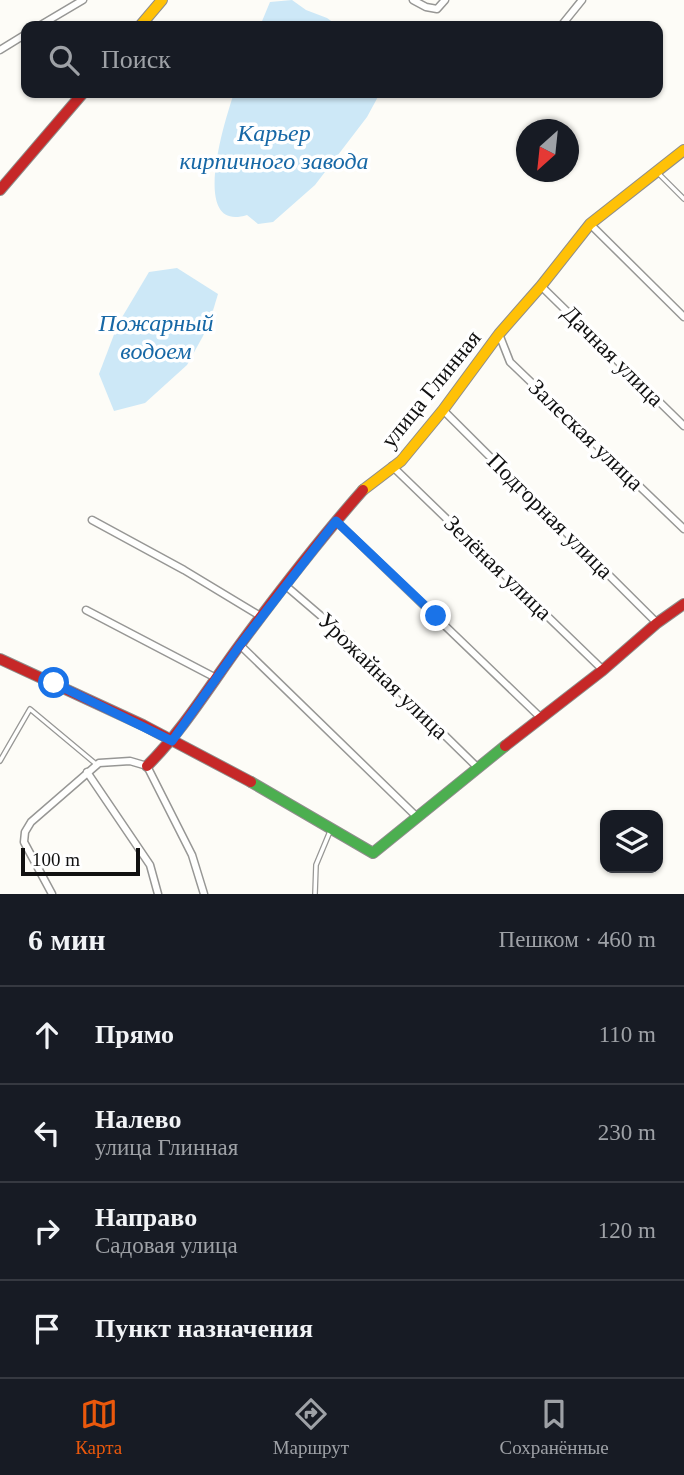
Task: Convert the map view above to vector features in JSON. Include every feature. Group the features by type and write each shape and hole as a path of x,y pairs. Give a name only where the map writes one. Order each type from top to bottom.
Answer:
{"street":[{"path":"47,21 83,0"},
{"path":"144,21 162,0"},
{"path":"414,0 426,8 437,9 445,0"},
{"path":"565,21 582,0"},
{"path":"0,50 21,37"},
{"path":"0,190 79,98"},
{"name":"улица Глинная","path":"147,766 172,741 240,645 336,521 365,488 401,461 499,334 590,224 684,150"},
{"path":"590,224 684,317"},
{"name":"Дачная улица","path":"541,286 684,426"},
{"name":"Залеская улица","path":"499,334 510,362 684,529"},
{"name":"Подгорная улица","path":"443,410 657,623"},
{"name":"Зелёная улица","path":"392,466 603,670"},
{"path":"92,520 184,570 262,617"},
{"path":"336,521 540,717"},
{"name":"Урожайная улица","path":"286,586 334,628 477,767"},
{"path":"0,659 172,741 331,827 373,853 477,767 684,604"},
{"path":"86,610 216,678"},
{"path":"240,645 417,817"},
{"path":"52,894 24,842 25,832 31,822 97,764 130,761 147,766 192,855 204,894"},
{"path":"87,772 149,865 158,894"}],"lane":[{"path":"656,171 684,199"},
{"path":"0,761 30,709 97,764"},
{"path":"316,894 316,865 331,827"}],"water":[{"path":"292,0 306,10 331,21 262,21 270,2"},
{"name":"Карьер кирпичного завода","path":"232,98 377,98 367,117 315,185 273,222 258,224 247,215 229,216 219,207 215,191 215,170"},
{"name":"Пожарный водоем","path":"177,268 218,294 208,327 187,365 145,403 114,411 99,374 118,324 149,272"}],"traffic: fast":[{"path":"251,782 373,853 505,746"}],"traffic: slow":[{"path":"144,21 162,0"},
{"path":"363,490 401,461 499,334 590,224 684,150"}],"traffic: jam":[{"path":"0,190 79,98"},
{"path":"147,766 184,723 299,567 363,490"},
{"path":"505,746 684,604"},
{"path":"0,659 143,725 251,782"}],"route":[{"path":"54,683 172,741 240,645 336,521 436,616"}]}
